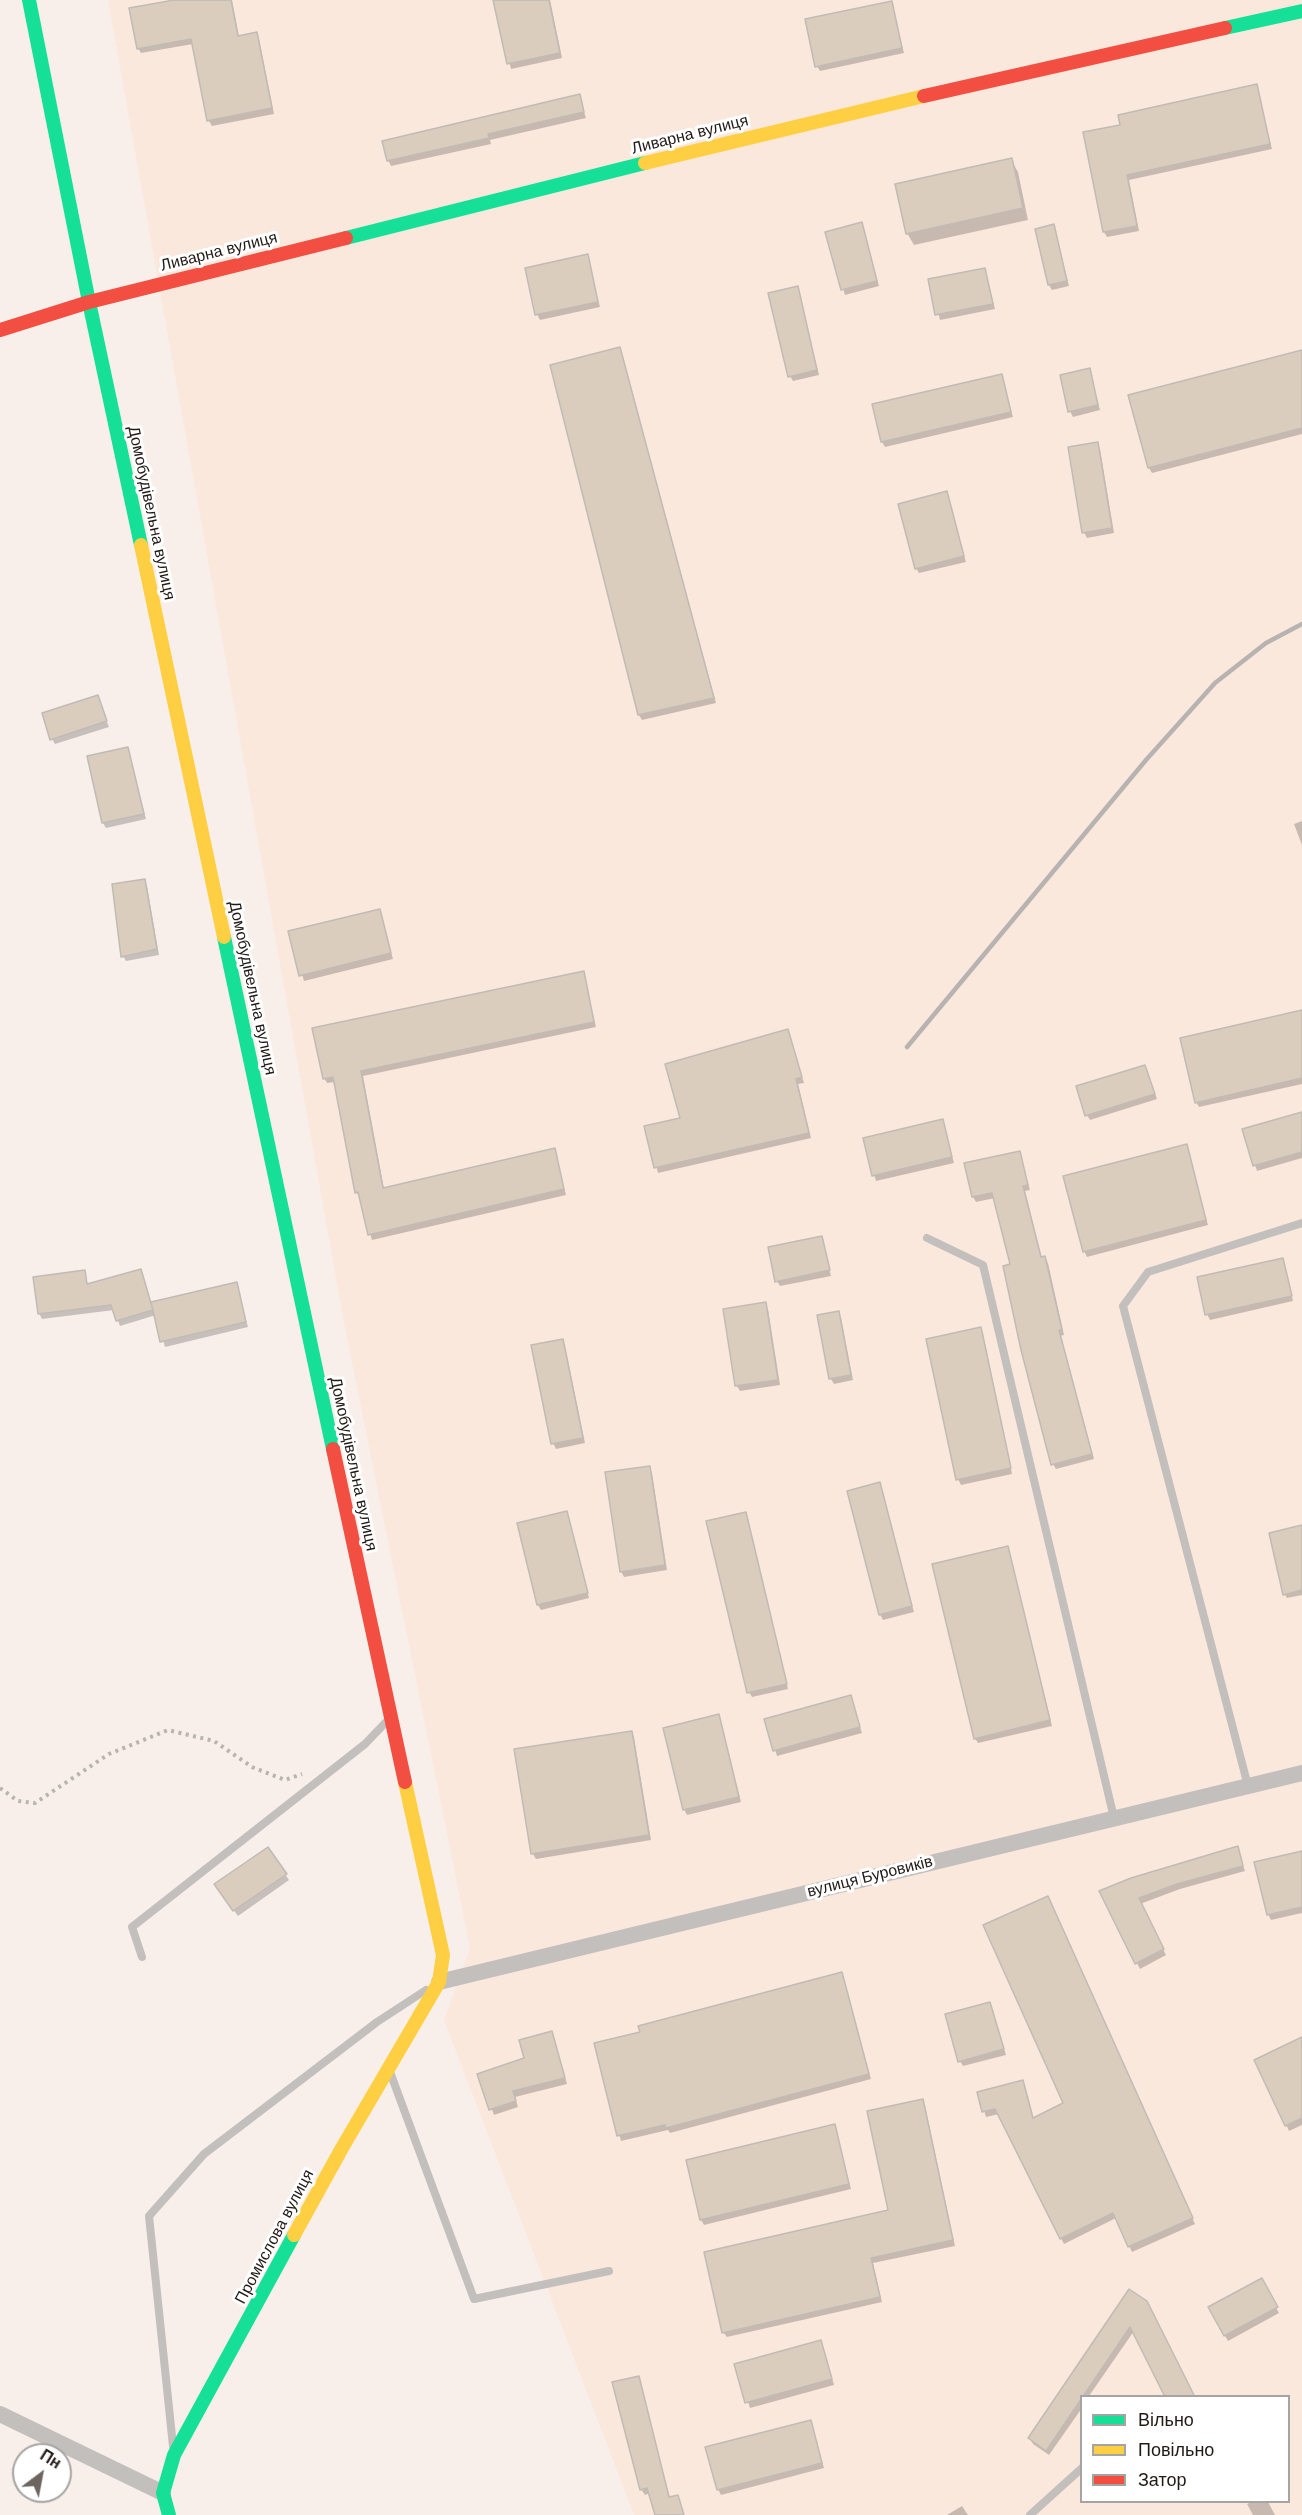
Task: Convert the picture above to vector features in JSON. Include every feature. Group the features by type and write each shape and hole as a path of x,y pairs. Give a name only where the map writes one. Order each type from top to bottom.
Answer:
{"street":[{"name":"Домобудівельна вулиця","path":"29,0 89,302 390,1717 437,1920 443,1955 439,1982"},
{"name":"Ливарна вулиця","path":"0,330 89,302 791,126 1302,11"},
{"name":"вулиця Буровиків","path":"439,1982 1302,1773"},
{"name":"Промислова вулиця","path":"163,2493 174,2455 342,2148 439,1982"},
{"path":"0,2414 163,2493 169,2515"}],"lane":[{"path":"1248,1786 1123,1306 1148,1272 1302,1223"},
{"path":"927,1238 983,1265 1114,1818"},
{"path":"142,1957 132,1927 366,1744 390,1717"},
{"path":"174,2455 149,2216 204,2154 377,2022 439,1982"},
{"path":"389,2069 474,2299 609,2271"},
{"path":"1030,2515 1080,2470"}],"path":[{"path":"0,1788 18,1801 35,1803 109,1754 168,1730 214,1741 252,1767 285,1780 312,1771"}],"shaded area":[{"path":"108,0 1302,0 1302,2515 634,2515 444,2020 470,1948 344,1323"}],"building":[{"path":"174,0 231,0 238,36 257,32 272,108 207,121 191,39 137,49 129,8"},
{"path":"493,0 549,0 560,53 507,64"},
{"path":"892,1 902,48 815,67 805,19"},
{"path":"1257,84 1270,144 1127,175 1137,226 1103,232 1083,132 1120,125 1118,115"},
{"path":"580,94 584,112 488,134 489,138 387,161 382,141"},
{"path":"1012,158 1023,208 906,234 895,184"},
{"path":"862,222 877,281 841,290 825,232"},
{"path":"1054,224 1067,281 1048,285 1035,229"},
{"path":"588,254 598,302 535,315 525,268"},
{"path":"985,268 993,304 935,315 928,279"},
{"path":"798,286 817,370 788,377 768,293"},
{"path":"620,347 714,698 638,715 550,365"},
{"path":"1302,350 1302,428 1148,468 1128,395"},
{"path":"1090,368 1098,405 1068,412 1060,375"},
{"path":"1002,374 1011,412 881,442 872,404"},
{"path":"1098,442 1112,528 1082,533 1068,447"},
{"path":"947,491 964,556 915,569 898,504"},
{"path":"98,695 107,721 50,740 42,713"},
{"path":"128,747 144,814 102,823 87,756"},
{"path":"145,879 157,949 121,957 112,884"},
{"path":"380,909 391,953 299,976 288,931"},
{"path":"584,971 594,1022 361,1071 383,1188 555,1148 564,1189 368,1235 358,1192 355,1193 333,1077 323,1079 312,1028"},
{"path":"1302,1010 1302,1078 1195,1103 1180,1038"},
{"path":"788,1029 802,1077 796,1079 809,1133 654,1168 644,1126 680,1118 665,1064"},
{"path":"1145,1065 1155,1094 1085,1116 1076,1086"},
{"path":"1302,1112 1302,1152 1253,1166 1242,1129"},
{"path":"943,1119 952,1157 872,1176 863,1138"},
{"path":"1187,1144 1206,1220 1083,1252 1063,1176"},
{"path":"1020,1151 1028,1185 1023,1186 1041,1257 1045,1256 1062,1330 1059,1330 1092,1454 1051,1465 1021,1350 1003,1266 1010,1264 992,1193 972,1197 964,1163"},
{"path":"822,1236 830,1270 775,1282 768,1247"},
{"path":"1283,1258 1292,1296 1205,1315 1197,1277"},
{"path":"141,1269 153,1310 116,1321 111,1305 38,1314 33,1277 85,1270 87,1284"},
{"path":"237,1282 246,1322 160,1342 151,1302"},
{"path":"766,1302 778,1380 735,1386 723,1309"},
{"path":"839,1311 851,1375 829,1379 817,1315"},
{"path":"981,1327 1011,1468 956,1480 926,1339"},
{"path":"563,1339 583,1438 551,1444 531,1345"},
{"path":"650,1466 665,1565 620,1572 605,1472"},
{"path":"880,1482 912,1606 879,1615 847,1491"},
{"path":"567,1511 588,1593 537,1605 517,1523"},
{"path":"746,1512 787,1684 747,1693 706,1521"},
{"path":"1302,1525 1302,1590 1283,1595 1269,1533"},
{"path":"1008,1546 1050,1720 974,1739 932,1564"},
{"path":"851,1695 860,1727 773,1751 764,1719"},
{"path":"719,1714 739,1797 683,1810 663,1728"},
{"path":"632,1731 649,1835 531,1854 514,1749"},
{"path":"1238,1846 1243,1866 1177,1884 1139,1898 1164,1949 1135,1964 1099,1891 1131,1878"},
{"path":"268,1847 287,1874 233,1911 214,1884"},
{"path":"1302,1851 1302,1907 1267,1915 1254,1862"},
{"path":"1048,1896 1193,2218 1128,2247 1113,2213 1060,2239 995,2109 982,2112 977,2092 1023,2080 1033,2118 1063,2103 983,1925"},
{"path":"842,1972 869,2074 666,2128 665,2125 617,2136 594,2043 640,2032 638,2026"},
{"path":"990,2002 1004,2049 958,2062 945,2014"},
{"path":"552,2031 565,2078 513,2091 516,2101 489,2110 477,2074 524,2058 519,2040"},
{"path":"1302,2037 1302,2118 1285,2126 1254,2060"},
{"path":"923,2099 953,2240 871,2258 880,2297 722,2333 704,2252 888,2210 867,2111"},
{"path":"835,2124 849,2184 700,2220 686,2160"},
{"path":"1262,2278 1278,2307 1224,2336 1208,2307"},
{"path":"1129,2289 1147,2301 1194,2395 1164,2395 1130,2327 1084,2395 1080,2395 1080,2401 1046,2451 1028,2438"},
{"path":"821,2340 832,2379 745,2403 734,2364"},
{"path":"639,2376 669,2497 678,2495 684,2515 655,2515 647,2488 640,2490 612,2382"},
{"path":"811,2420 822,2463 717,2490 705,2447"}],"railway":[{"path":"907,1047 1146,760 1215,683 1266,643 1302,624"}],"traffic: fast":[{"path":"29,0 89,302 141,545"},
{"path":"1225,28 1302,11"},
{"path":"346,238 645,163"},
{"path":"224,937 333,1449"},
{"path":"169,2515 163,2493 174,2455 294,2235"}],"traffic: slow":[{"path":"645,163 924,96"},
{"path":"141,545 224,937"},
{"path":"294,2235 439,1982 443,1955 405,1782"}],"traffic: jam":[{"path":"924,96 1225,28"},
{"path":"0,330 89,302 346,238"},
{"path":"333,1449 405,1782"}]}
